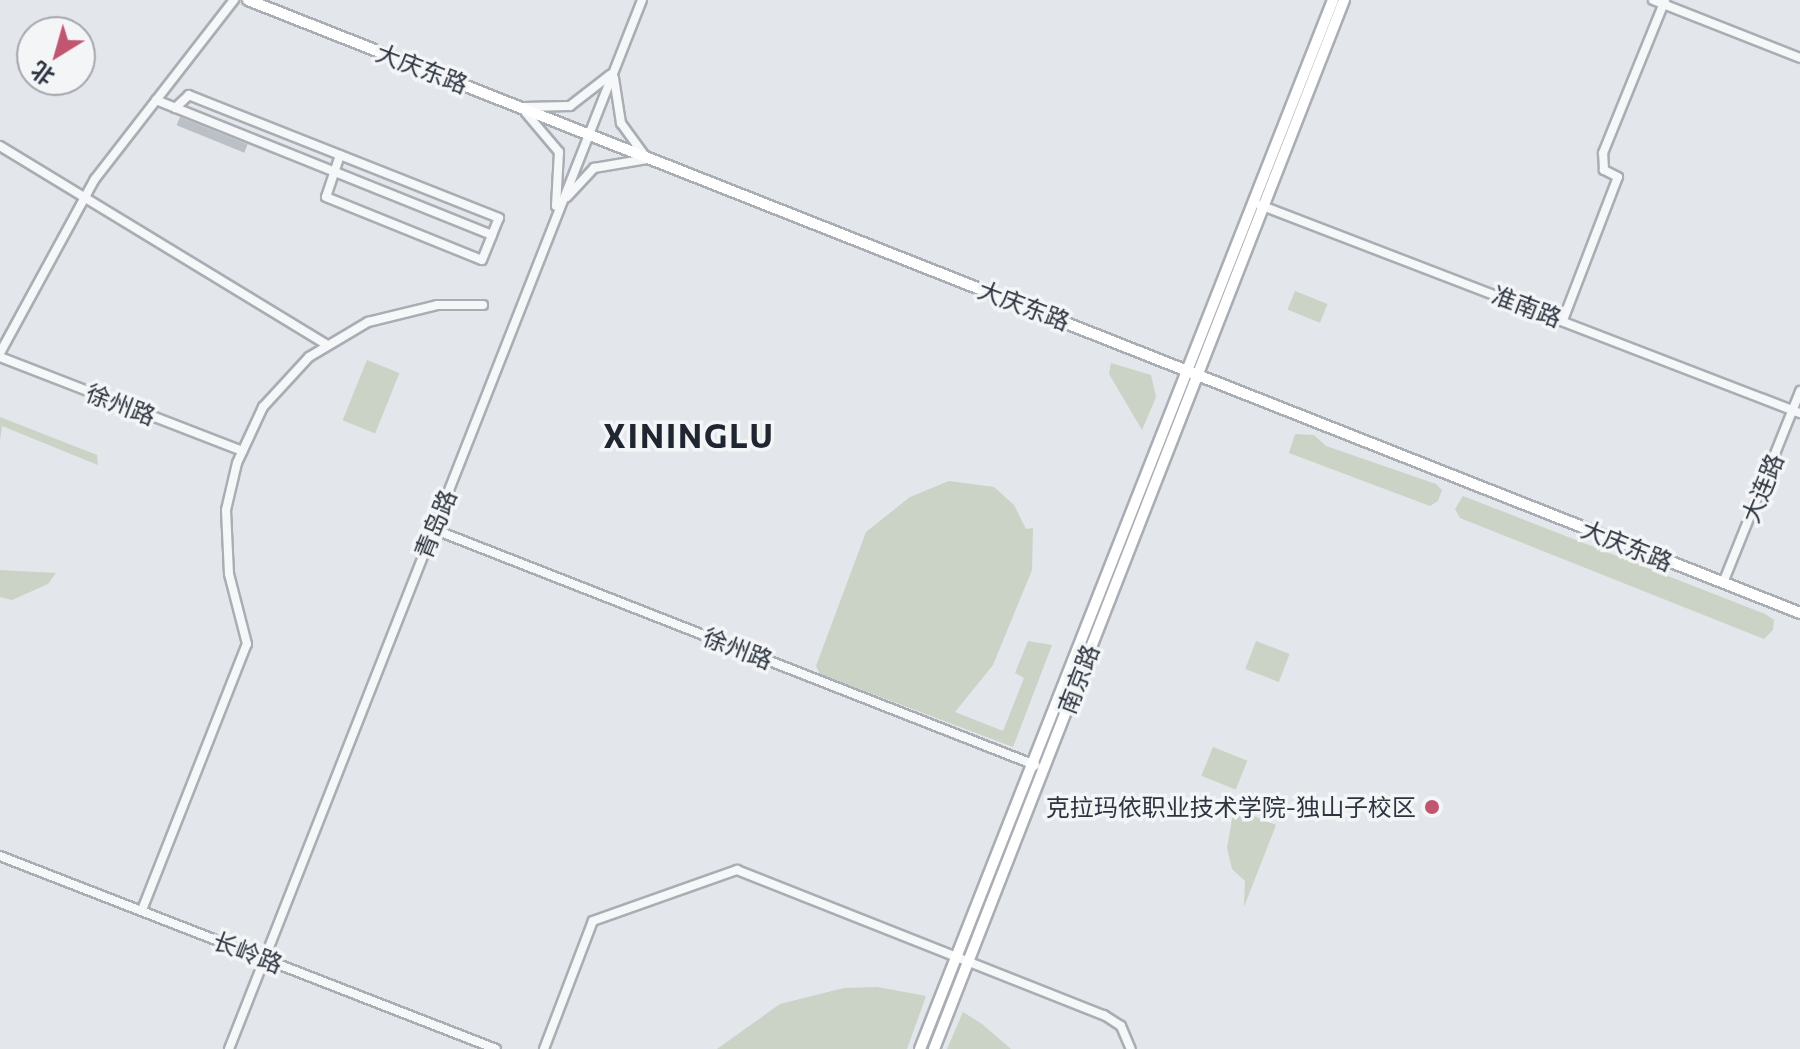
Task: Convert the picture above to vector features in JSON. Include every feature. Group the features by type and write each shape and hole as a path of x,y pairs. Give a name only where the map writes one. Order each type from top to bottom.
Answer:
{"main road":[{"name":"大庆东路","path":"248,0 647,159 1189,363 1199,373 1800,613"},
{"path":"1258,204 1333,0"},
{"path":"1258,204 1344,0"},
{"name":"南京路","path":"934,1049 1199,373 1258,204"},
{"name":"南京路","path":"920,1049 1189,363 1258,204"}],"street":[{"path":"0,355 84,197 234,0"},
{"name":"青岛路","path":"229,1049 642,0"},
{"path":"1653,0 1800,58"},
{"path":"1563,320 1618,177 1604,170 1603,153 1664,2"},
{"path":"519,106 570,106 613,72 621,123 647,159 594,168 553,223"},
{"path":"175,108 189,95 499,218 482,260 326,197 340,155"},
{"path":"156,100 492,235"},
{"path":"519,106 559,152 553,223"},
{"path":"229,129 235,113"},
{"path":"0,146 327,345"},
{"path":"420,206 425,190"},
{"name":"准南路","path":"1258,204 1796,411"},
{"path":"142,910 247,644 226,545 226,510 242,451 283,381 327,345 401,311 483,305"},
{"name":"徐州路","path":"0,355 242,451"},
{"name":"大连路","path":"1723,583 1796,411 1800,391"},
{"name":"徐州路","path":"433,529 1043,768"},
{"name":"长岭路","path":"0,856 496,1049"},
{"path":"544,1049 593,921 737,870 1104,1015 1121,1026 1131,1049"}],"green space":[{"path":"1295,291 1327,304 1320,323 1288,310"},
{"path":"367,360 399,373 375,433 343,420"},
{"path":"1111,363 1151,375 1156,397 1142,430 1109,374"},
{"path":"0,417 97,455 98,465 2,426 0,441"},
{"path":"1295,434 1314,435 1326,446 1436,484 1442,490 1438,501 1430,506 1289,453"},
{"path":"949,481 994,487 1014,505 1026,529 1033,528 1032,570 993,665 955,712 1003,731 1024,678 1015,673 1028,641 1052,645 1013,747 820,674 816,666 866,532 910,497"},
{"path":"1463,496 1765,614 1774,620 1773,630 1764,639 1460,518 1455,509"},
{"path":"0,570 56,573 48,584 12,600 0,597"},
{"path":"1256,641 1290,654 1279,682 1245,669"},
{"path":"1213,747 1247,761 1236,790 1201,776"},
{"path":"1234,808 1276,825 1244,907 1245,881 1232,869 1227,848"},
{"path":"877,987 926,996 907,1049 717,1049 780,1004 844,988"},
{"path":"963,1012 982,1024 1011,1049 947,1049"}],"building":[{"path":"180,117 248,144 244,153 177,125"}],"place":[{"name":"克拉玛依职业技术学院-独山子校区","path":"1432,807"}],"district":[{"name":"XININGLU","path":"689,435"}]}
